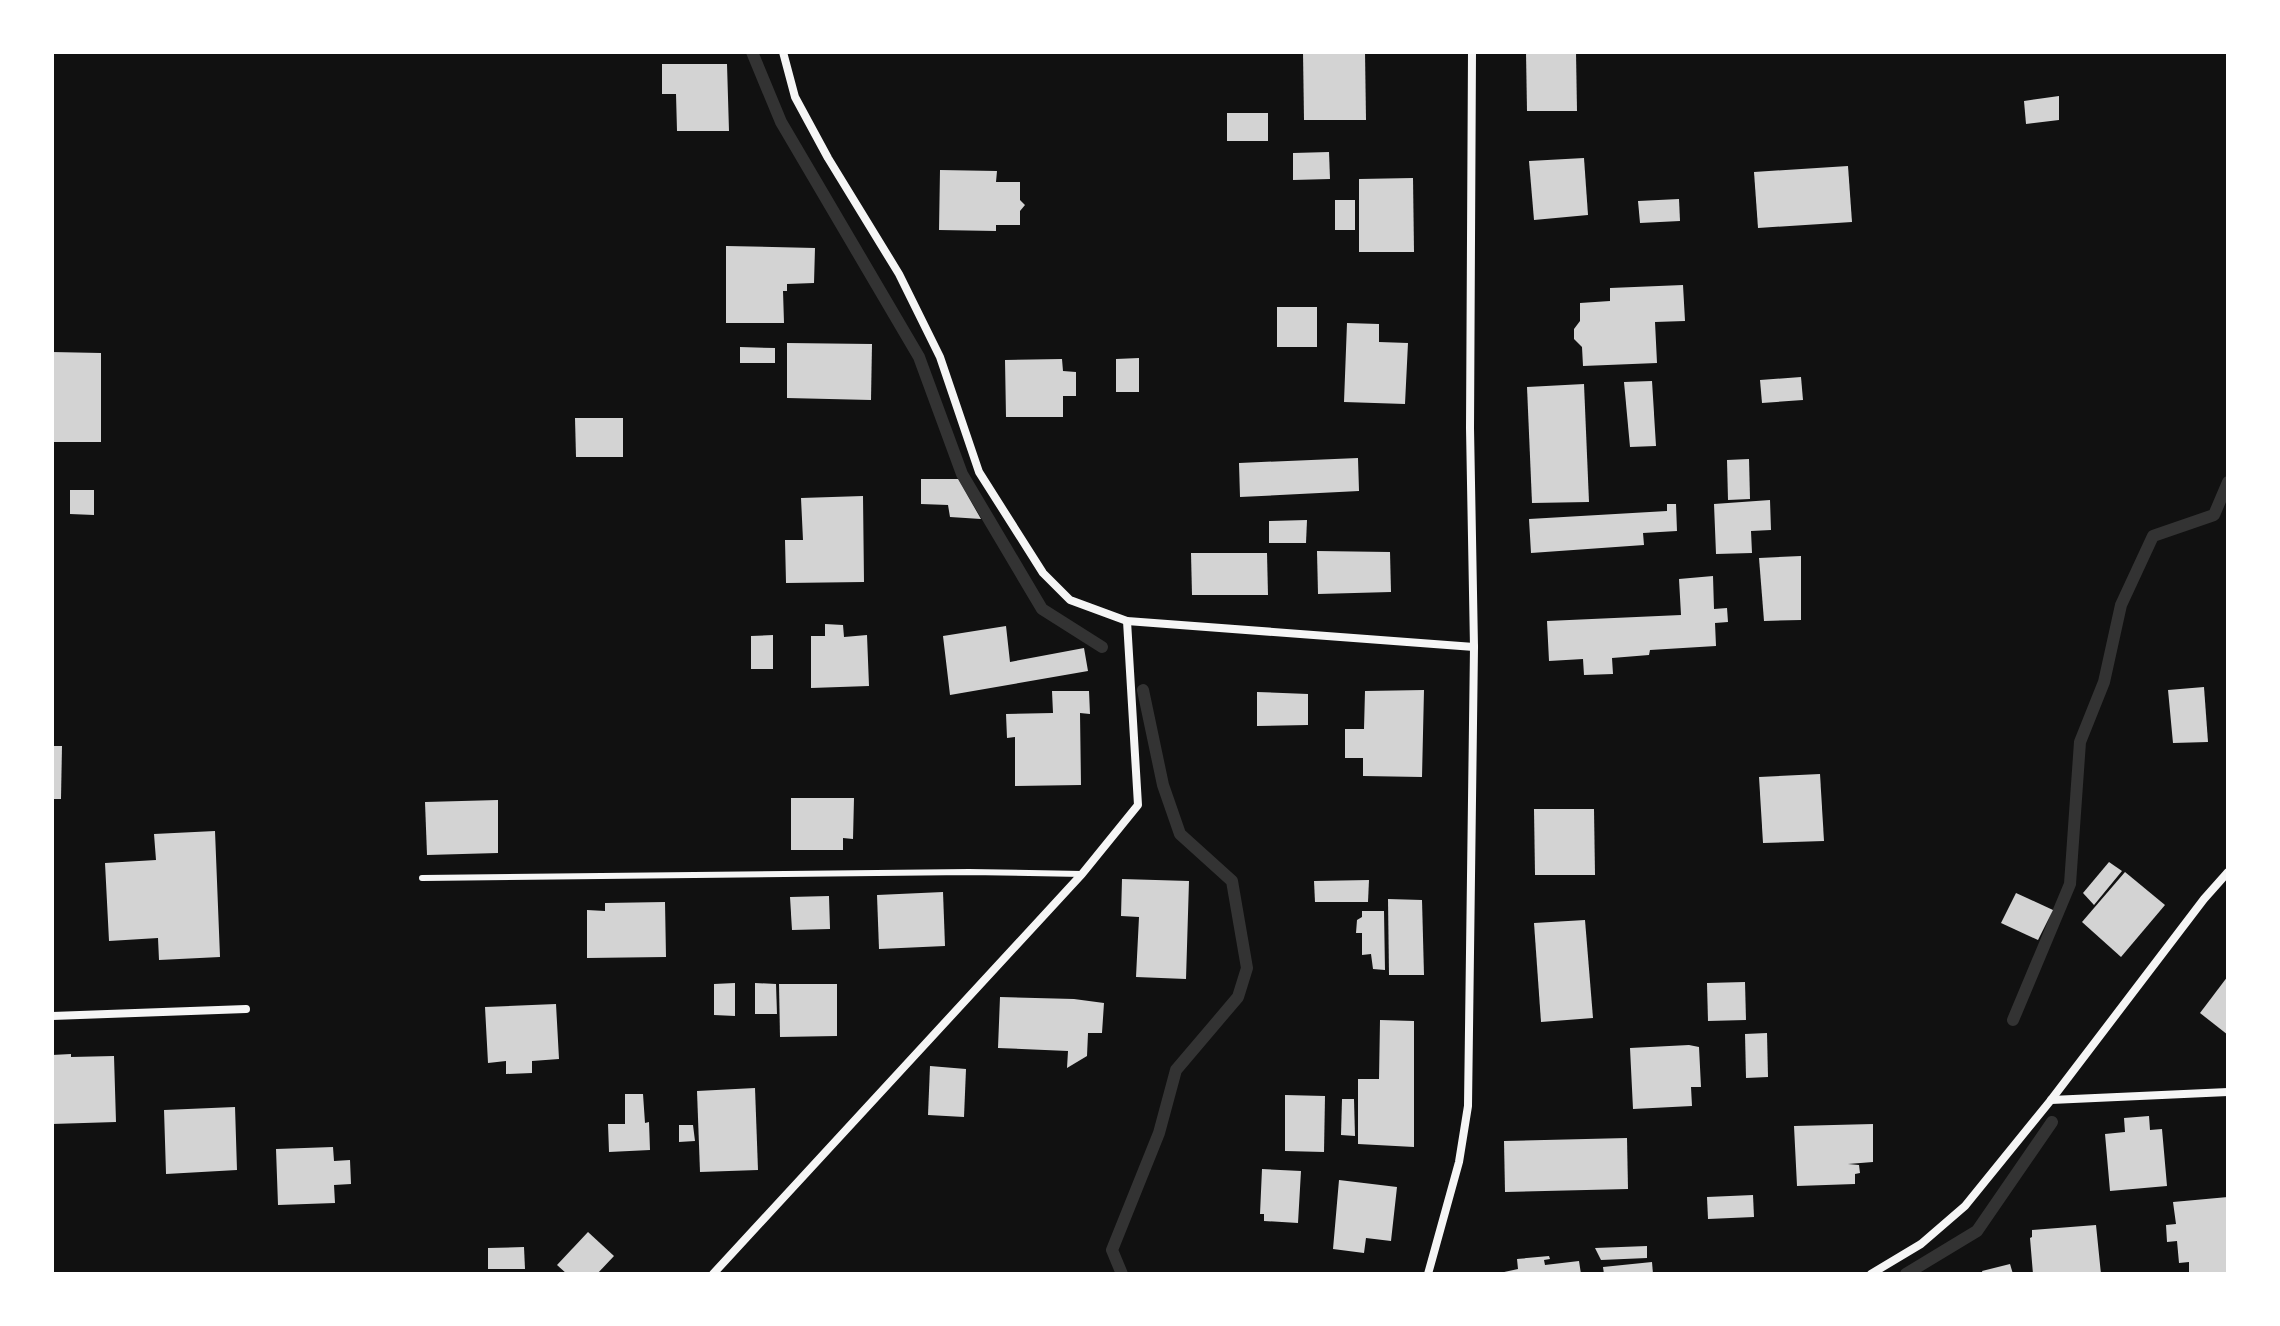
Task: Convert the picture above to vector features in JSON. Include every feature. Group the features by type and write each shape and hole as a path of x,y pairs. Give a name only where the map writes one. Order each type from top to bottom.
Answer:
{"street":[{"path":"783,52 795,97 828,158 899,274 940,357 979,472 1043,573 1070,600 1127,621 1474,647"},
{"path":"1428,1274 1459,1162 1468,1106 1474,647 1470,428 1472,52"},
{"path":"713,1274 1082,874 1138,805 1127,621"},
{"path":"1871,1274 1921,1244 1965,1206 2228,872"},
{"path":"52,1016 246,1009"},
{"path":"2051,1100 2228,1092"}],"lane":[{"path":"422,878 969,872 1082,874"}],"building":[{"path":"1303,52 1365,52 1366,120 1304,120"},
{"path":"1526,52 1576,52 1577,111 1527,111"},
{"path":"662,64 727,64 729,131 677,131 676,94 662,94"},
{"path":"2059,96 2059,120 2026,124 2024,101"},
{"path":"1227,113 1268,113 1268,141 1227,141"},
{"path":"1329,152 1330,179 1293,180 1293,153"},
{"path":"1584,158 1588,215 1534,220 1529,161"},
{"path":"1848,166 1852,222 1758,228 1754,172"},
{"path":"940,170 997,171 996,182 1020,182 1020,200 1025,205 1020,211 1020,225 996,225 996,231 939,230"},
{"path":"1413,178 1414,252 1359,252 1359,179"},
{"path":"1679,199 1680,221 1640,223 1638,201"},
{"path":"1335,200 1355,200 1355,230 1335,230"},
{"path":"726,246 815,248 814,283 787,284 787,291 783,291 784,323 726,323"},
{"path":"1683,285 1685,321 1655,322 1657,363 1583,366 1582,347 1574,339 1574,329 1580,321 1580,303 1610,301 1610,288"},
{"path":"1277,307 1317,307 1317,347 1277,347"},
{"path":"1347,323 1379,324 1379,342 1408,343 1405,404 1344,402"},
{"path":"787,343 872,344 871,400 787,398"},
{"path":"740,347 775,348 775,363 740,363"},
{"path":"52,352 101,353 101,442 52,442"},
{"path":"1139,358 1139,392 1116,392 1116,359"},
{"path":"1062,359 1063,371 1076,372 1076,396 1063,396 1063,417 1006,417 1005,360"},
{"path":"1801,377 1803,400 1762,403 1760,380"},
{"path":"1652,381 1656,446 1630,447 1624,382"},
{"path":"1584,384 1589,502 1532,503 1527,387"},
{"path":"575,418 623,418 623,457 576,457"},
{"path":"1358,458 1359,491 1240,497 1239,463"},
{"path":"1749,459 1750,499 1728,500 1727,460"},
{"path":"921,479 958,479 981,519 950,517 948,505 921,504"},
{"path":"70,490 94,490 94,515 70,514"},
{"path":"863,496 864,582 786,583 785,540 803,540 801,498"},
{"path":"1770,500 1771,530 1751,531 1752,553 1716,554 1714,504"},
{"path":"1667,504 1676,504 1677,531 1643,533 1644,545 1531,553 1529,519 1667,511"},
{"path":"1307,520 1306,543 1269,543 1269,521"},
{"path":"1317,551 1390,552 1391,592 1318,594"},
{"path":"1191,553 1267,553 1268,595 1192,595"},
{"path":"1801,556 1801,620 1764,621 1759,558"},
{"path":"1713,576 1714,609 1727,608 1728,622 1715,623 1716,646 1650,650 1649,655 1612,658 1613,674 1584,675 1583,659 1549,661 1547,621 1681,615 1679,579"},
{"path":"825,624 843,625 844,637 867,635 869,686 811,688 811,636 825,636"},
{"path":"1006,626 1010,662 1084,648 1088,671 950,695 943,636"},
{"path":"773,635 773,669 751,669 751,636"},
{"path":"2204,687 2208,742 2173,743 2168,690"},
{"path":"1424,690 1422,777 1363,776 1363,758 1345,758 1345,729 1364,729 1365,691"},
{"path":"1052,691 1089,691 1090,714 1080,713 1081,785 1015,786 1015,737 1007,738 1006,714 1053,713"},
{"path":"1257,692 1308,694 1308,725 1257,726"},
{"path":"52,746 62,746 61,799 52,799"},
{"path":"1820,774 1824,841 1763,843 1759,777"},
{"path":"791,798 854,798 853,839 843,838 843,850 791,850"},
{"path":"498,800 498,853 427,855 425,802"},
{"path":"1534,809 1594,809 1595,875 1535,875"},
{"path":"215,831 220,957 159,960 158,938 109,941 105,863 156,860 154,834"},
{"path":"2109,862 2122,871 2094,905 2083,893"},
{"path":"2125,872 2165,905 2121,957 2082,922"},
{"path":"1122,879 1189,881 1186,979 1136,977 1139,917 1121,916"},
{"path":"1369,880 1368,902 1315,902 1314,881"},
{"path":"943,892 945,946 879,949 877,895"},
{"path":"2016,893 2053,910 2038,940 2001,923"},
{"path":"829,896 830,929 792,930 790,897"},
{"path":"1388,899 1422,900 1424,975 1389,975"},
{"path":"665,902 666,957 587,958 587,910 605,911 605,903"},
{"path":"1362,911 1384,911 1385,970 1373,969 1371,954 1362,955 1362,933 1356,933 1357,920 1362,917"},
{"path":"1585,920 1593,1018 1541,1022 1534,923"},
{"path":"2228,976 2228,1035 2200,1013"},
{"path":"1745,982 1746,1020 1708,1021 1707,983"},
{"path":"735,983 735,1016 714,1015 714,984"},
{"path":"755,983 776,984 777,1014 755,1014"},
{"path":"779,984 837,984 837,1036 780,1037"},
{"path":"1000,997 1104,1003 1102,1033 1088,1033 1087,1056 1067,1068 1068,1051 998,1048"},
{"path":"556,1004 559,1059 532,1061 532,1073 506,1074 506,1061 488,1063 485,1007"},
{"path":"1380,1020 1414,1021 1414,1147 1358,1144 1358,1079 1379,1079"},
{"path":"1767,1033 1768,1077 1746,1078 1745,1034"},
{"path":"1699,1047 1701,1087 1691,1087 1692,1106 1633,1109 1630,1048"},
{"path":"71,1054 71,1057 114,1056 116,1122 52,1124 52,1055"},
{"path":"930,1066 966,1069 964,1117 928,1115"},
{"path":"755,1088 758,1170 700,1172 697,1091"},
{"path":"625,1094 643,1094 645,1123 649,1122 650,1150 609,1152 608,1124 625,1124"},
{"path":"1285,1095 1325,1096 1324,1152 1285,1151"},
{"path":"1342,1099 1354,1099 1355,1136 1341,1135"},
{"path":"235,1107 237,1170 166,1174 164,1110"},
{"path":"2149,1116 2150,1130 2162,1129 2167,1186 2110,1191 2105,1134 2125,1132 2124,1118"},
{"path":"1873,1124 1873,1162 1848,1164 1859,1165 1860,1173 1855,1174 1855,1184 1797,1186 1794,1126"},
{"path":"679,1125 693,1125 695,1141 679,1142"},
{"path":"1627,1138 1628,1189 1505,1192 1504,1141"},
{"path":"333,1147 334,1161 350,1160 351,1184 334,1185 335,1203 278,1205 276,1149"},
{"path":"1262,1169 1301,1171 1298,1223 1264,1221 1264,1214 1260,1214"},
{"path":"1339,1180 1397,1187 1391,1241 1366,1238 1364,1253 1333,1249"},
{"path":"1753,1195 1754,1217 1708,1219 1707,1197"},
{"path":"2228,1197 2228,1274 2189,1274 2189,1262 2179,1263 2177,1241 2167,1242 2166,1225 2176,1224 2173,1202"},
{"path":"2096,1225 2101,1274 2033,1274 2032,1230"},
{"path":"588,1232 614,1256 597,1274 567,1274 557,1265"},
{"path":"1647,1246 1647,1258 1601,1260 1595,1248"},
{"path":"524,1247 525,1269 488,1269 488,1248"},
{"path":"1549,1256 1550,1259 1544,1260 1545,1265 1579,1261 1581,1274 1495,1274 1518,1269 1517,1259"},
{"path":"1652,1262 1653,1274 1604,1274 1603,1267"},
{"path":"2010,1264 2013,1274 1983,1274 1982,1271"}],"waterway":[{"path":"752,52 781,122 919,357 962,474 1042,609 1102,647"},
{"path":"2013,1020 2070,884 2080,742 2104,682 2121,605 2153,536 2214,515 2228,482"},
{"path":"1122,1274 1112,1250 1159,1133 1176,1070 1238,997 1247,968 1232,881 1180,834 1163,785 1143,690"},
{"path":"1906,1274 1977,1231 2052,1122"}]}
